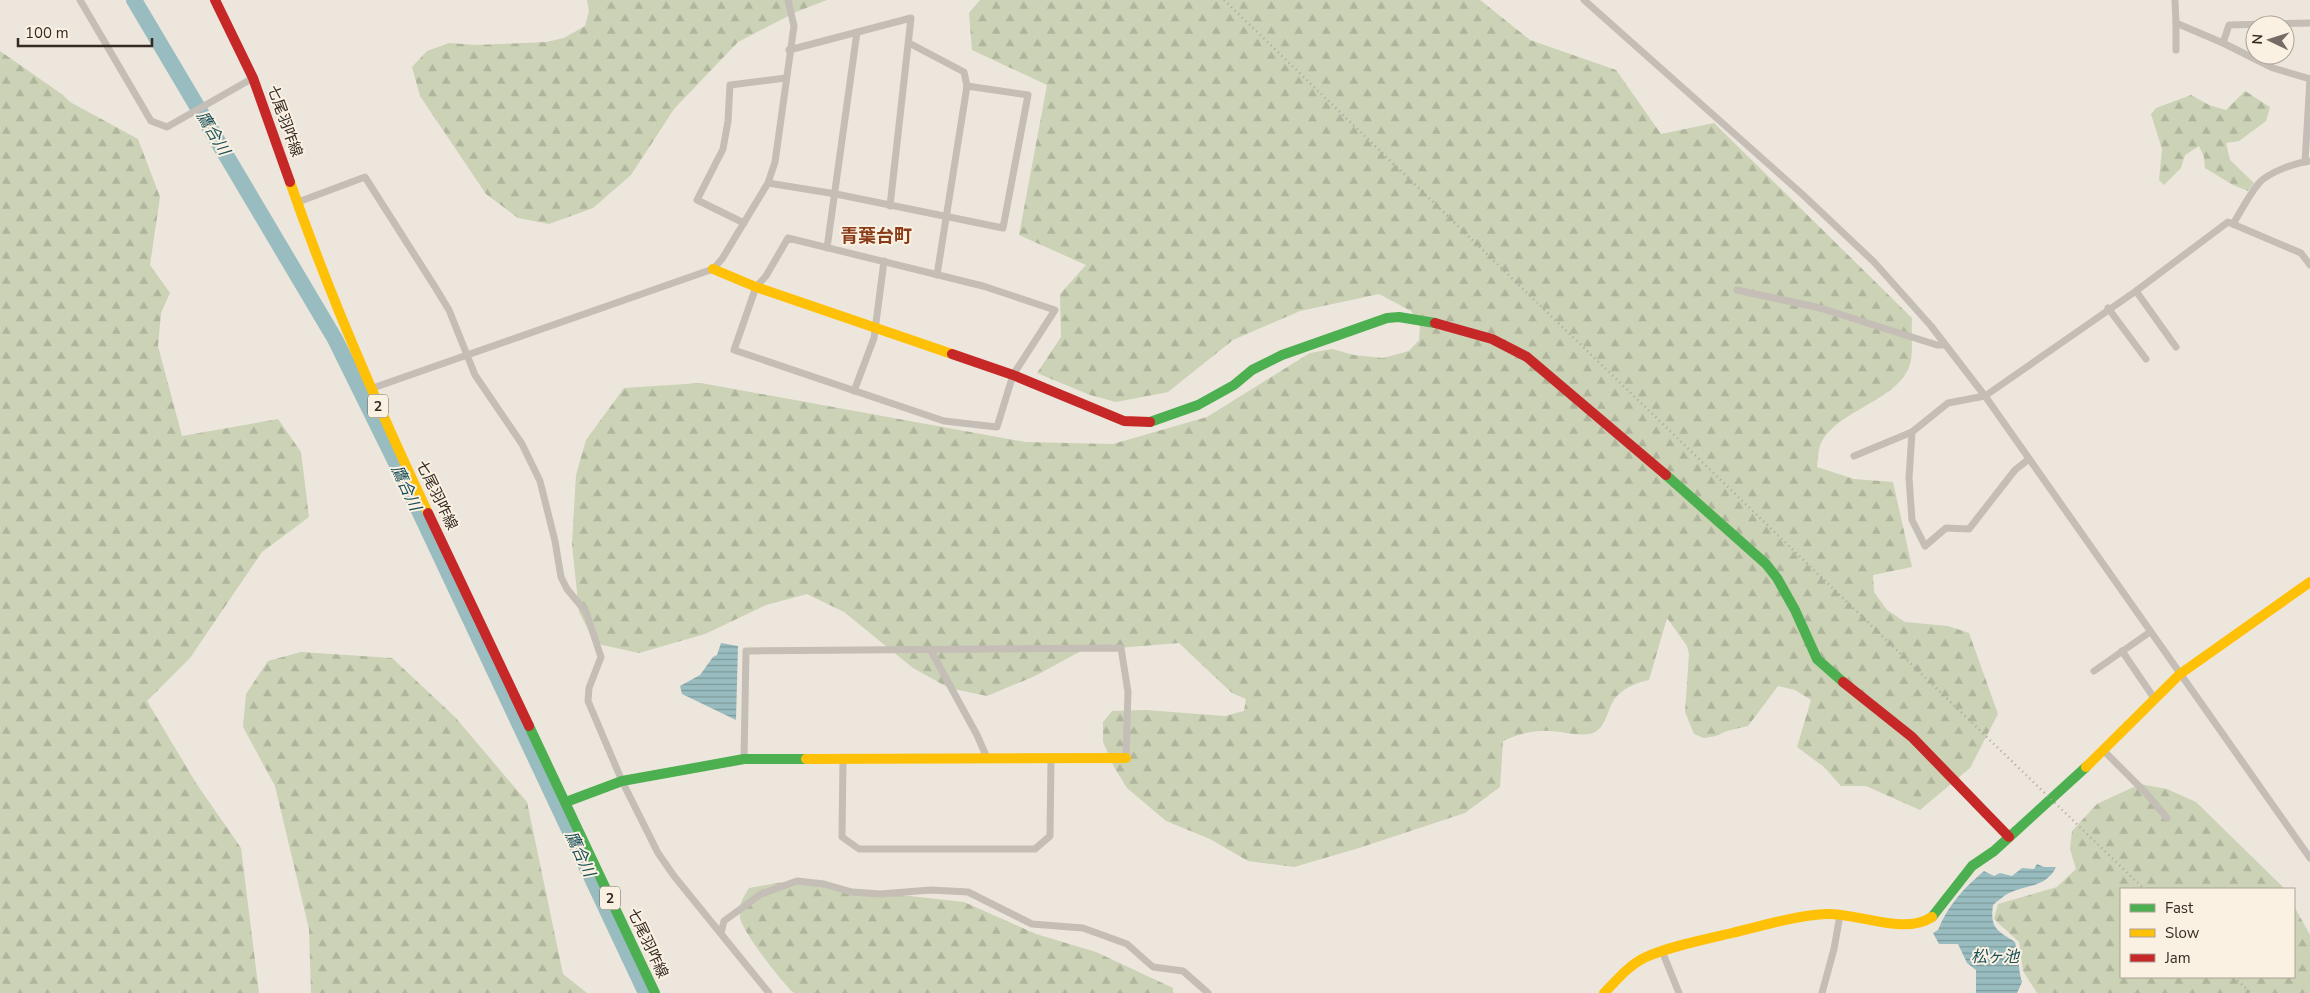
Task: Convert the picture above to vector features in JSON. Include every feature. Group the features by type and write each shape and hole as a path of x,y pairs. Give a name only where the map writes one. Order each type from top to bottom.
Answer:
{"street":[{"path":"80,0 152,122 161,126 169,126 253,78"},
{"name":"七尾羽咋線","path":"215,0 253,78 305,225 370,389 655,993"},
{"path":"370,389 713,269 722,259 768,183 775,162 789,50 794,26 792,10 788,0"},
{"path":"1584,0 1802,194 1874,262 1931,326 1985,396 2310,856"},
{"path":"2175,0 2176,50"},
{"path":"789,50 911,18 890,206"},
{"path":"2176,23 2223,43 2273,68 2310,79 2308,162 2265,178 2233,224"},
{"path":"2223,43 2229,25 2310,23"},
{"path":"827,248 836,194 856,32"},
{"path":"909,43 964,72 967,86 938,275"},
{"path":"744,223 697,200 723,149 728,121 730,85 786,78"},
{"path":"768,183 836,194 1003,228 1028,95 967,86"},
{"path":"298,202 365,177 436,287 449,310 466,355 489,397 522,444 540,481 555,541 561,577 567,589 586,612 601,657 589,688 588,701 622,781 658,853 769,993"},
{"path":"1854,456 1912,432 1948,404 1985,396 2136,290 2228,222 2301,253 2310,265"},
{"path":"788,238 827,248 983,286 1055,310 1013,375 997,427 944,421 734,350 756,287 766,276 788,238"},
{"path":"854,391 876,328 884,261"},
{"path":"713,269 756,287 1013,375 1124,421 1146,423 1198,405 1234,384 1252,370 1275,358 1387,318 1397,316 1430,321 1504,343 1536,364 1609,424 1766,564 1777,578 1817,658 1826,668 1912,737 2009,837"},
{"path":"1737,290 1820,308 1937,345 1944,345"},
{"path":"2136,290 2176,347"},
{"path":"2108,308 2146,360"},
{"path":"1912,432 1909,478 1912,520 1925,546 1946,528 1969,529 2015,470 2029,459"},
{"path":"1604,993 1629,968 1644,958 1796,918 1826,914 1907,925 1923,923 1935,915 1972,866 2009,837 2104,751 2154,698 2180,674 2310,582"},
{"path":"2094,671 2150,632"},
{"path":"566,802 622,781 744,759 1126,758 1128,692 1120,648 746,651 744,759"},
{"path":"931,651 977,735 987,758"},
{"path":"2122,651 2154,698"},
{"path":"2104,751 2146,793 2167,818"},
{"path":"843,759 842,837 859,848 1035,849 1050,836 1051,758"},
{"path":"721,934 724,921 761,894 797,881 824,884 852,892 880,894 931,890 968,892 1032,924 1082,928 1127,944 1153,967 1183,971 1208,993"},
{"path":"1822,993 1834,949 1840,915"},
{"path":"1662,952 1679,993"}],"green space":[{"path":"587,0 827,0 796,12 738,42 674,109 631,175 593,208 549,224 518,218 486,194 420,96 412,67 427,51 449,43 477,45 546,42 564,38 585,26 589,11"},
{"path":"980,0 1480,0 1530,40 1616,70 1661,134 1714,123 1912,318 1912,355 1906,373 1885,394 1843,420 1831,430 1822,441 1817,467 1854,479 1893,482 1912,567 1873,575 1874,592 1887,610 1905,622 1948,626 1969,633 1998,714 1970,768 1920,810 1866,786 1841,786 1824,767 1797,747 1811,700 1795,690 1778,686 1748,726 1704,738 1694,734 1685,712 1689,654 1687,646 1667,618 1649,680 1632,685 1618,695 1614,699 1605,721 1598,730 1583,735 1538,731 1520,734 1503,741 1500,787 1465,813 1294,867 1248,861 1210,839 1166,821 1127,788 1114,767 1103,742 1103,722 1112,711 1146,710 1225,716 1244,711 1246,699 1232,693 1179,643 1081,651 1035,676 987,696 949,688 913,668 844,612 807,594 766,605 705,634 639,653 602,645 592,637 579,612 572,544 576,475 586,440 624,388 701,383 1025,442 1113,444 1207,417 1310,353 1332,349 1354,355 1383,358 1409,351 1419,340 1420,327 1411,311 1379,294 1300,311 1233,340 1168,392 1116,402 1090,395 1037,373 1061,337 1060,294 1086,265 1019,235 1047,85 972,50 969,13"},
{"path":"0,51 63,95 70,102 138,139 160,197 150,265 170,293 161,313 158,346 182,436 278,419 301,452 309,517 262,552 190,658 147,701 196,783 241,848 259,993 0,993"},
{"path":"2245,91 2270,107 2266,121 2239,141 2226,143 2230,160 2254,183 2248,191 2233,185 2205,168 2204,157 2199,146 2185,155 2181,168 2164,185 2159,180 2162,149 2151,114 2156,108 2191,95 2209,105 2226,110"},
{"path":"301,652 392,658 455,717 527,802 563,974 587,993 311,993 309,929 275,786 243,727 246,694 268,661"},
{"path":"2140,784 2167,789 2196,802 2284,888 2120,888 2120,978 2295,978 2295,908 2310,935 2310,993 2037,993 2023,971 2019,942 1994,919 1998,904 2057,887 2076,869 2070,849 2072,831 2097,804"},
{"path":"783,882 964,902 1036,934 1096,952 1173,988 1173,993 794,993 772,968 747,933 740,917 741,902 749,888"}],"water":[{"path":"721,643 738,646 736,720 682,694 680,686 700,675 713,657 717,655"},
{"name":"松ヶ池","path":"2037,864 2044,867 2056,867 2052,874 2042,882 2009,893 1993,905 1992,919 1996,928 2015,942 2022,982 2017,993 1976,993 1976,970 1967,963 1958,944 1939,944 1933,933 1938,930 1946,913 1957,898 1984,871 1994,876 2000,873 2012,876 2022,868 2034,869"}],"waterway":[{"name":"鷹合川","path":"134,0 335,339 407,485 646,993"}],"railway":[{"path":"1224,0 2143,888"},
{"path":"2235,978 2251,993"}],"traffic: fast":[{"path":"1150,422 1198,405 1234,385 1252,370 1282,355 1387,318 1399,317 1435,323"},
{"path":"1666,475 1766,564 1777,578 1795,610 1817,659 1843,682"},
{"path":"529,726 655,993"},
{"path":"566,802 622,781 744,759 806,759"},
{"path":"1932,917 1972,866 1994,851 2086,767"}],"traffic: slow":[{"path":"290,182 354,349 428,513"},
{"path":"713,269 756,287 952,354"},
{"path":"2086,767 2180,674 2310,582"},
{"path":"806,759 1126,758"},
{"path":"1604,993 1633,965 1653,954 1778,922 1825,914 1838,914 1894,924 1920,922 1932,917"}],"traffic: jam":[{"path":"215,0 253,78 290,182"},
{"path":"1435,323 1492,339 1527,357 1666,475"},
{"path":"952,354 1013,375 1124,421 1150,422"},
{"path":"428,513 529,726"},
{"path":"1843,682 1912,737 2009,837"}],"district":[{"name":"青葉台町","path":"876,236"}]}
